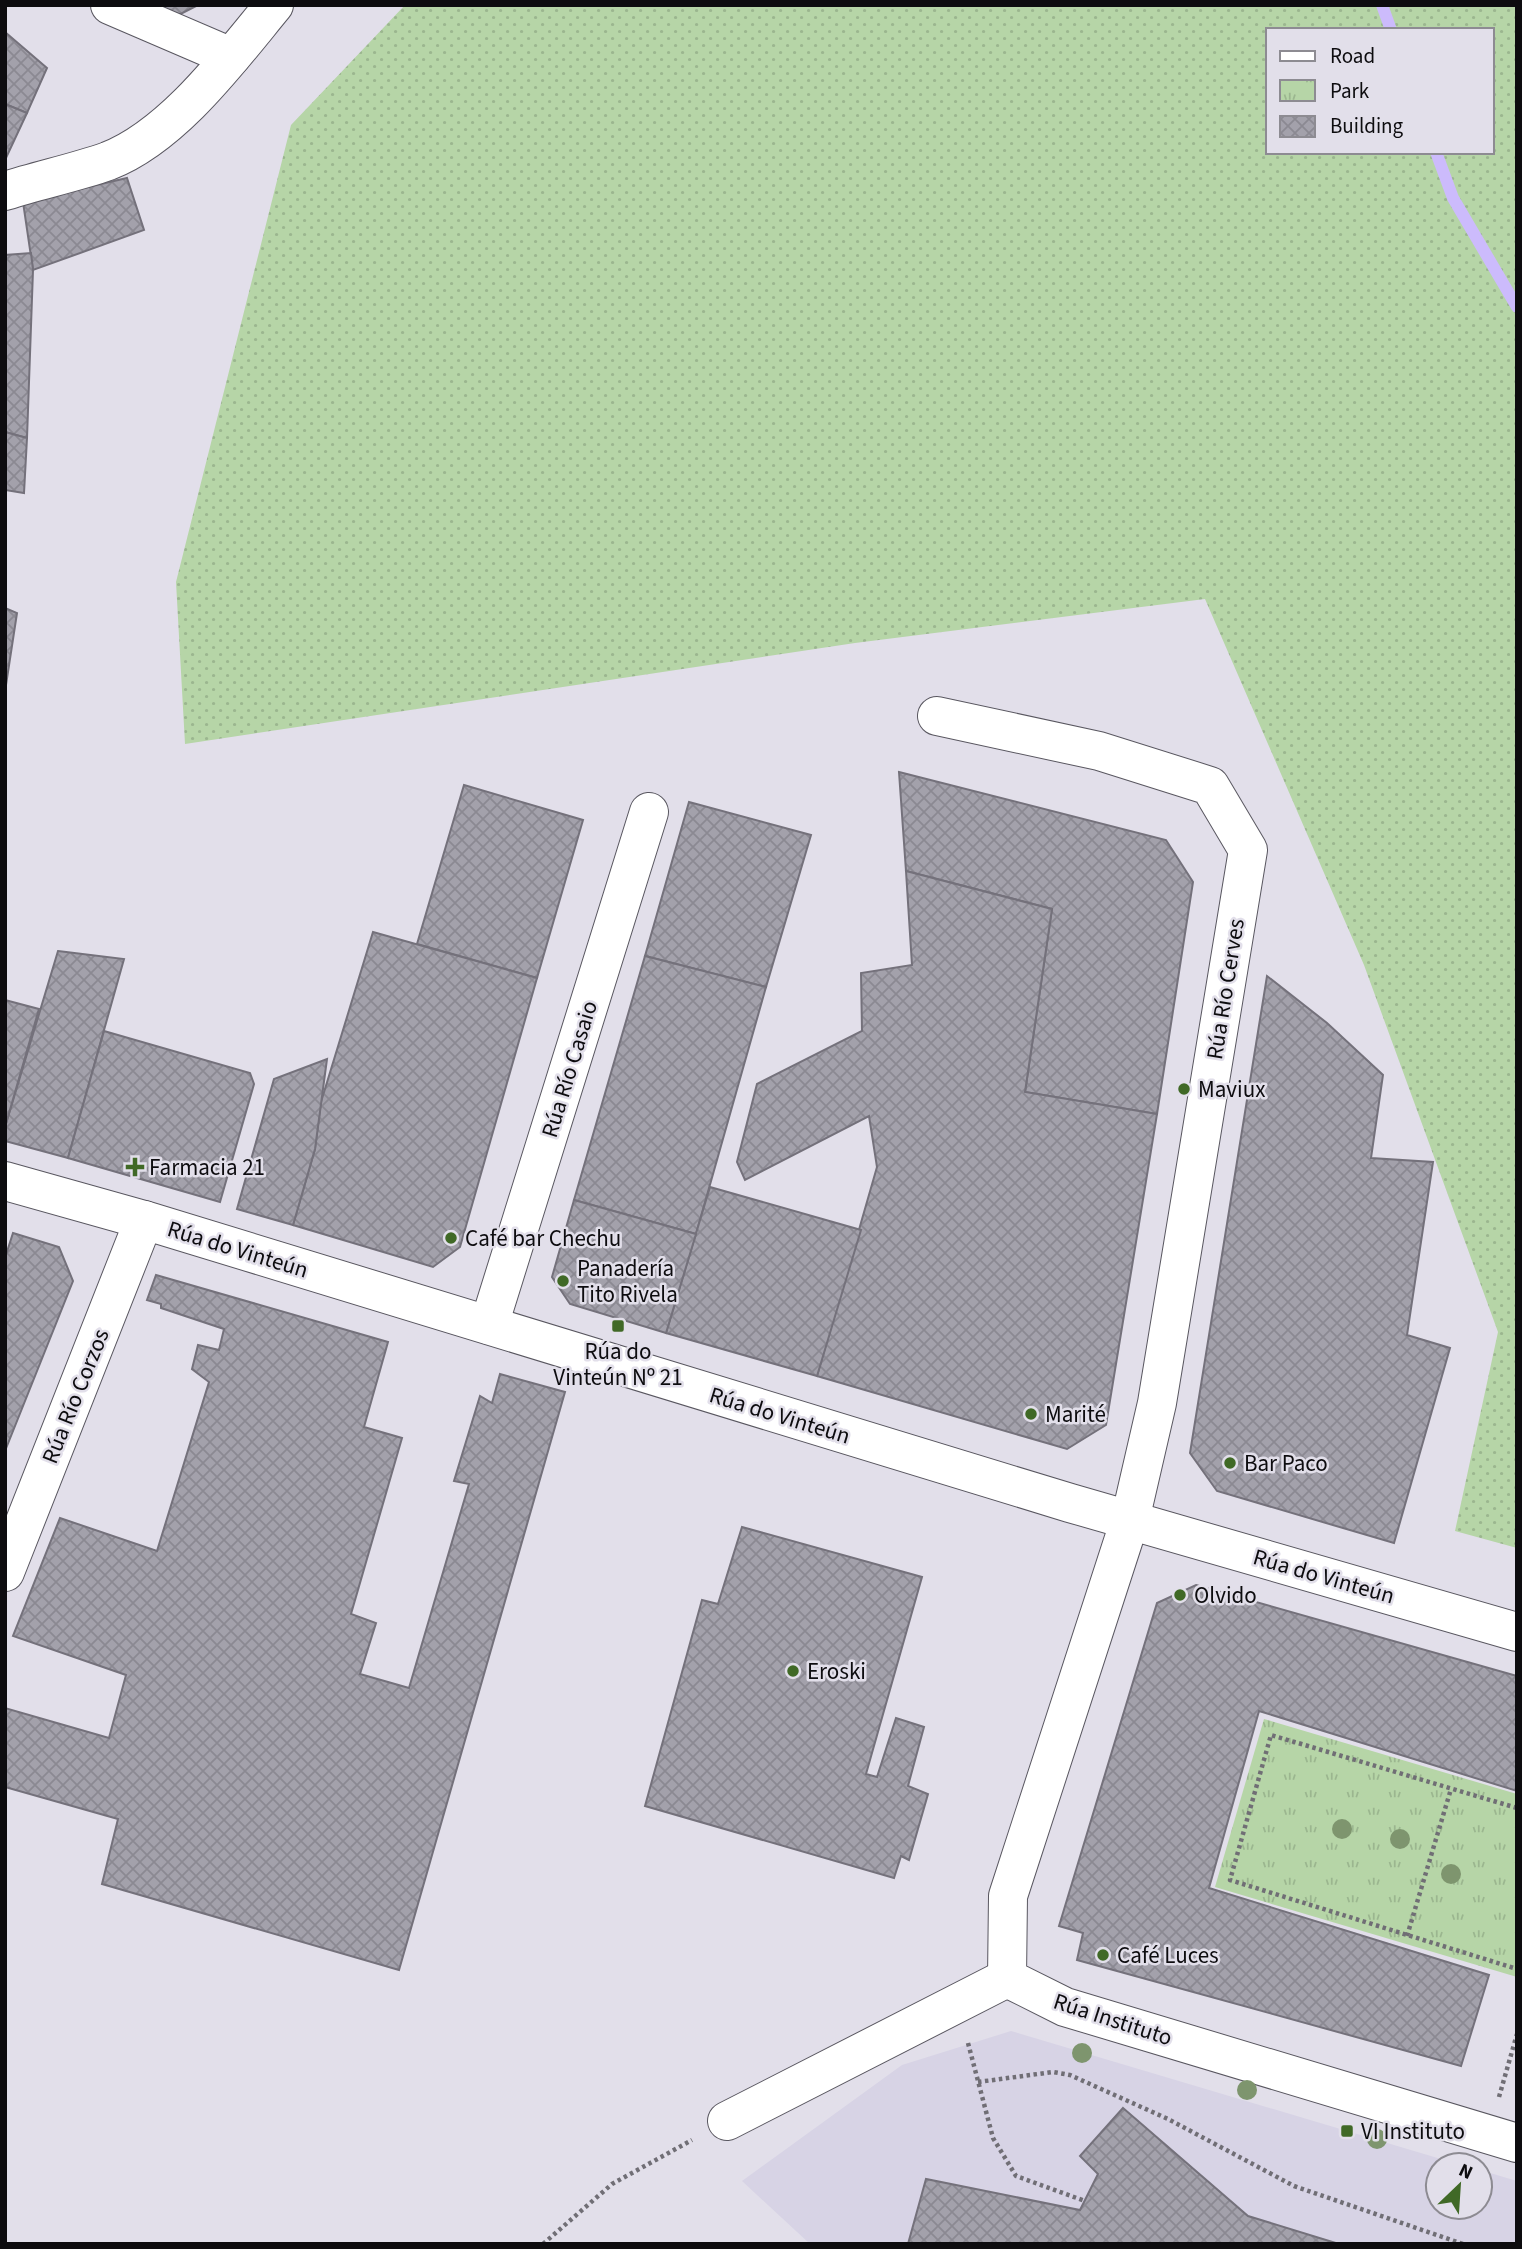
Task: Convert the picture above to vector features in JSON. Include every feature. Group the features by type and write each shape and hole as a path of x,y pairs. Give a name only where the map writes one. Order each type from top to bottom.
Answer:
{"street":[{"path":"110,5 231,57"},
{"path":"5,191 111,160 180,112 274,5"},
{"name":"Rúa Río Cerves","path":"937,716 1099,751 1210,786 1248,850 1157,1403 1129,1520"},
{"name":"Rúa Río Casaio","path":"489,1325 649,812"},
{"name":"Rúa do Vinteún","path":"5,1181 144,1220 1129,1520 1517,1632"},
{"name":"Rúa Río Corzos","path":"5,1572 144,1220"},
{"path":"727,2121 1007,1978 1009,1896 1129,1520"},
{"name":"Rúa Instituto","path":"1007,1978 1065,2007 1502,2139"}],"path":[{"path":"1517,1808 1271,1735 1230,1880 1517,1969"},
{"path":"1407,1936 1451,1788"},
{"path":"1502,2139 1517,2034"},
{"path":"967,2039 993,2138 1016,2176 1084,2201"},
{"path":"978,2082 1053,2072 1070,2075 1168,2119 1294,2186 1463,2244"},
{"path":"543,2244 612,2183 727,2121"}],"shaded area":[{"path":"1011,2031 1424,2154 1424,2221 1494,2221 1494,2174 1517,2181 1517,2244 810,2244 742,2181 902,2065"}],"green space":[{"path":"405,5 1517,5 1517,1548 1455,1531 1498,1332 1364,965 1205,599 855,643 185,744 176,582 291,125"},
{"path":"1264,1719 1517,1794 1517,1977 1215,1887"}],"building":[{"path":"134,5 198,5 169,20"},
{"path":"5,32 47,68 27,113 5,104"},
{"path":"5,104 27,113 5,160"},
{"path":"127,178 144,230 33,270 23,202"},
{"path":"31,253 33,270 27,438 5,432 5,255"},
{"path":"5,432 27,438 24,493 5,490"},
{"path":"5,608 17,613 6,685 5,685"},
{"path":"899,772 1166,840 1193,882 1157,1114 1025,1092 1052,909 906,871"},
{"path":"464,785 583,820 537,978 417,944"},
{"path":"689,802 811,835 766,987 645,956"},
{"path":"906,871 1052,909 1025,1092 1157,1114 1106,1425 1067,1449 817,1376 877,1167 869,1116 745,1180 737,1162 757,1084 862,1031 861,973 912,965"},
{"path":"373,932 537,978 460,1247 433,1267 293,1225 315,1149 321,1102"},
{"path":"58,951 124,959 68,1158 5,1141 5,1127"},
{"path":"645,956 766,987 696,1234 574,1200"},
{"path":"1267,976 1327,1023 1383,1075 1371,1158 1433,1162 1407,1335 1450,1348 1394,1543 1217,1491 1190,1453"},
{"path":"5,1000 39,1009 5,1127"},
{"path":"104,1031 250,1073 254,1084 220,1202 68,1158"},
{"path":"327,1059 315,1149 293,1225 237,1209 274,1079"},
{"path":"710,1187 861,1230 817,1376 666,1333"},
{"path":"574,1200 696,1234 666,1333 570,1304 552,1277"},
{"path":"13,1233 59,1247 73,1281 5,1451 5,1258"},
{"path":"156,1275 388,1342 364,1427 402,1438 351,1614 376,1623 360,1674 409,1688 469,1484 454,1481 480,1396 492,1403 500,1374 565,1392 399,1970 102,1884 118,1819 5,1787 5,1708 109,1738 126,1675 13,1636 60,1518 157,1551 209,1382 192,1369 198,1345 219,1350 224,1329 161,1308 161,1304 147,1300"},
{"path":"742,1527 922,1577 866,1774 877,1777 896,1718 924,1727 908,1786 928,1794 909,1860 901,1856 894,1878 645,1806 702,1600 718,1604"},
{"path":"1196,1585 1517,1676 1517,1791 1259,1711 1209,1888 1489,1975 1461,2066 1077,1960 1083,1933 1059,1926 1157,1603"},
{"path":"1123,2108 1248,2216 1339,2244 908,2244 926,2179 1080,2210 1098,2174 1080,2156"}],"waterway":[{"path":"1382,5 1390,28"},
{"path":"1437,154 1453,198 1517,307"}],"place":[{"name":"Maviux","path":"1184,1089"},
{"name":"Farmacia 21","path":"135,1167"},
{"name":"Café bar Chechu","path":"451,1238"},
{"name":"Panadería Tito Rivela","path":"563,1281"},
{"name":"Rúa do Vinteún Nº 21","path":"618,1326"},
{"name":"Marité","path":"1031,1414"},
{"name":"Bar Paco","path":"1230,1463"},
{"name":"Olvido","path":"1180,1595"},
{"name":"Eroski","path":"793,1671"},
{"name":"Café Luces","path":"1103,1955"},
{"name":"VI Instituto","path":"1347,2131"}]}
